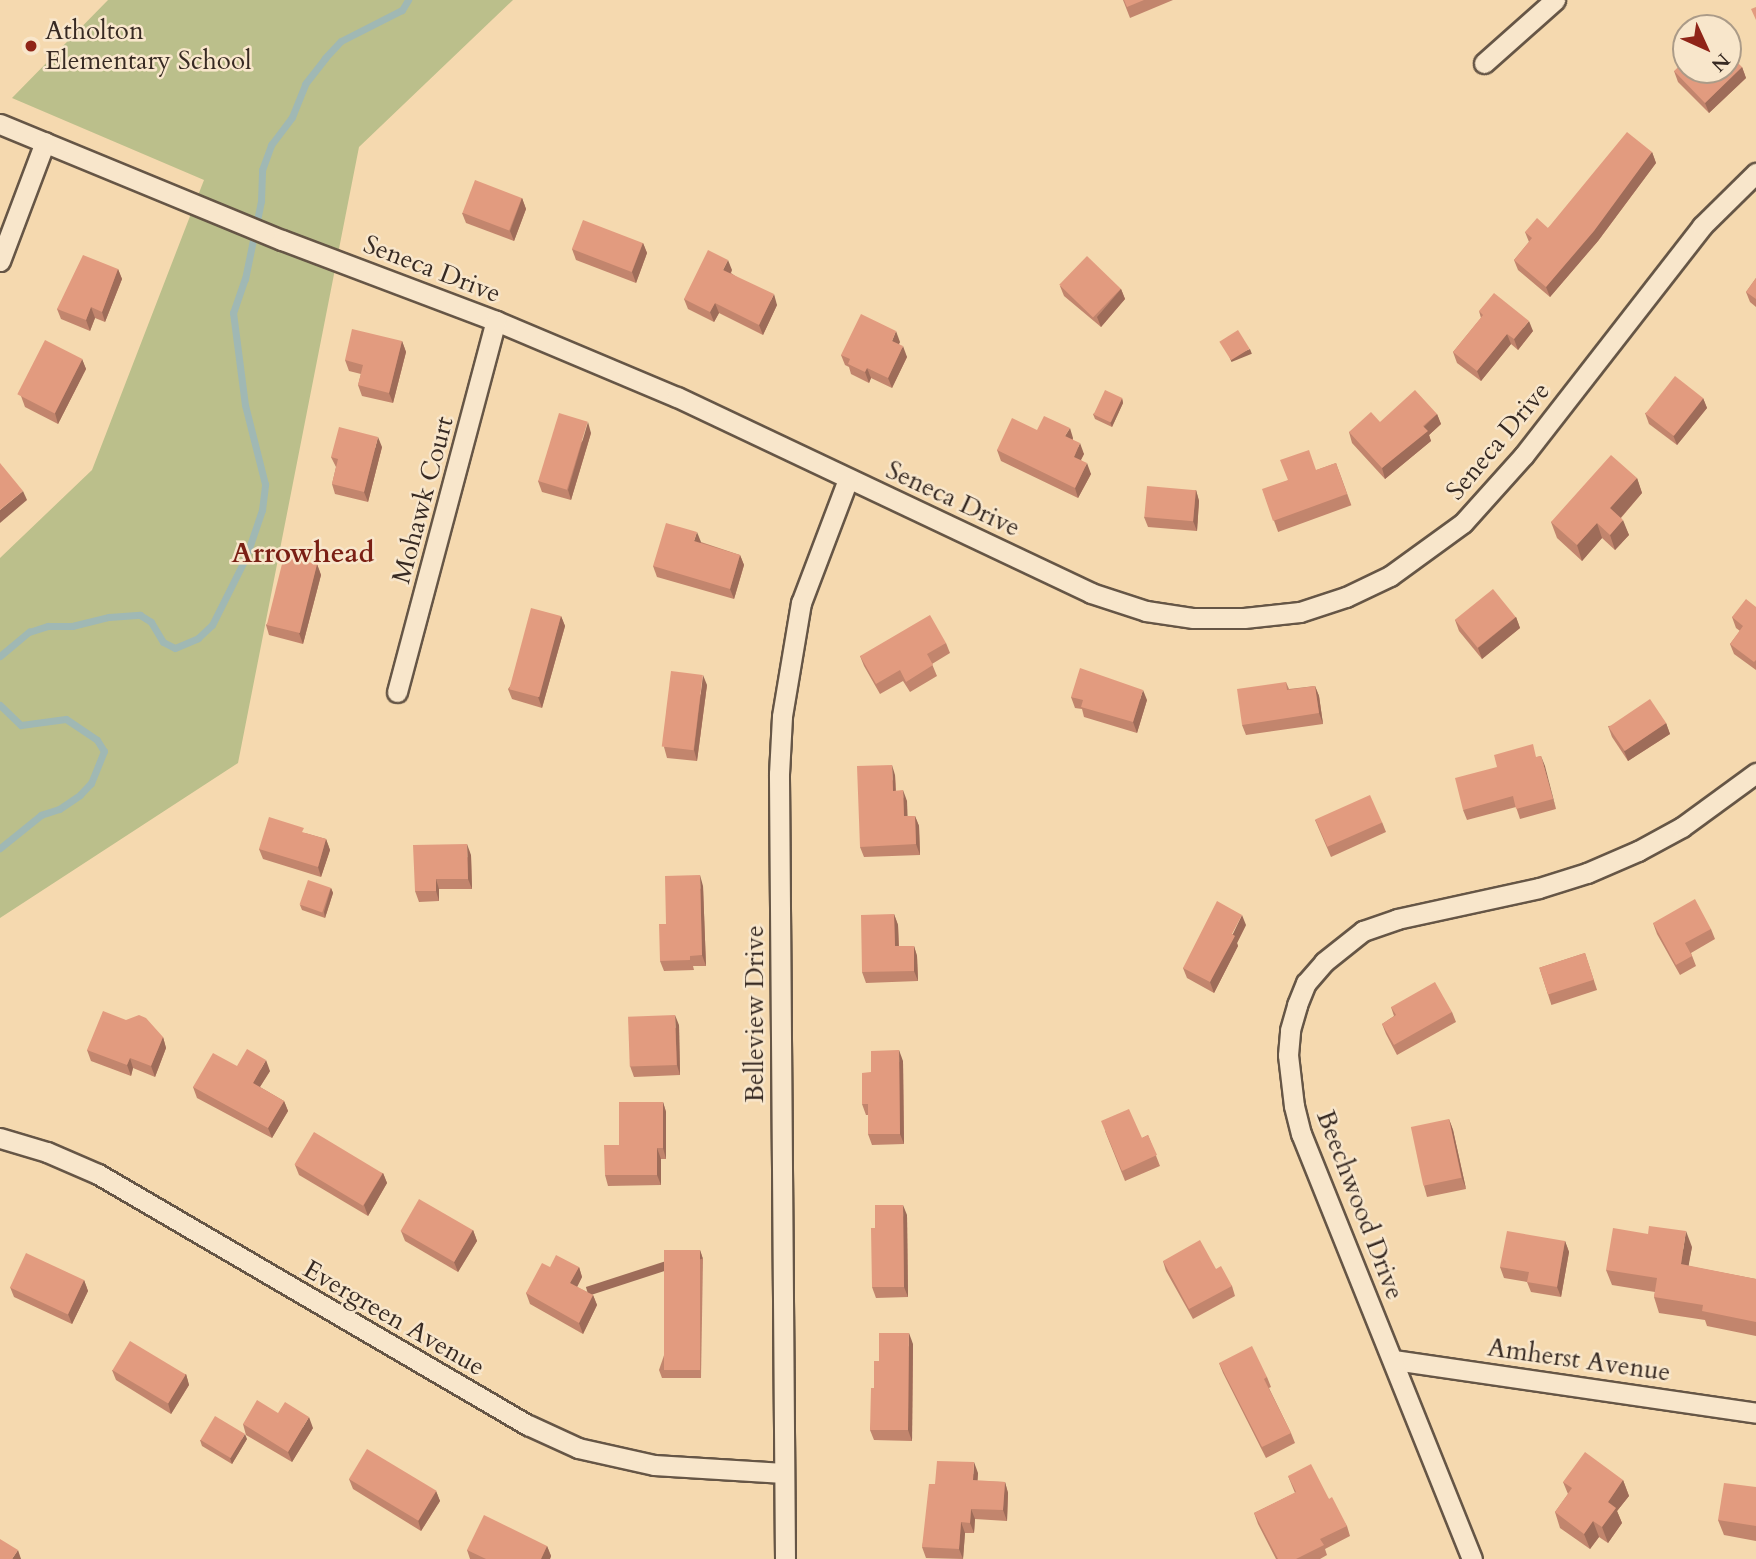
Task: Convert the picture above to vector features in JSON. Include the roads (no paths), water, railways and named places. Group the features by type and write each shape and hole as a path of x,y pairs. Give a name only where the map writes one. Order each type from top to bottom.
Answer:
{"street":[{"path":"1483,63 1555,0"},
{"name":"Seneca Drive","path":"0,124 282,240 496,321 677,397 1091,593 1146,611 1193,618 1244,618 1300,612 1346,597 1390,576 1463,523 1492,493 1702,226 1756,173"},
{"path":"0,261 45,142"},
{"name":"Mohawk Court","path":"397,692 427,591 496,321"},
{"name":"Belleview Drive","path":"785,1559 779,774 782,716 801,603 848,479"},
{"name":"Beechwood Drive","path":"1472,1559 1301,1134 1294,1106 1288,1055 1290,1030 1306,983 1324,962 1363,931 1397,919 1539,888 1587,873 1639,851 1682,827 1756,773"},
{"name":"Evergreen Avenue","path":"0,1138 47,1152 98,1174 528,1425 578,1448 654,1465 784,1473"},
{"name":"Amherst Avenue","path":"1394,1360 1756,1413"}],"waterway":[{"path":"0,656 29,632 48,626 72,626 109,617 140,615 151,622 163,642 175,648 198,638 212,625 246,557 262,510 265,484 245,405 233,313 245,279 261,201 262,170 271,145 292,117 305,84 325,58 341,41 402,10 408,0"},
{"path":"0,705 21,725 66,719 97,740 104,751 91,783 80,795 59,809 41,815 0,848"}],"place":[{"name":"Atholton Elementary School","path":"31,46"}],"district":[{"name":"Arrowhead","path":"303,553"}]}
